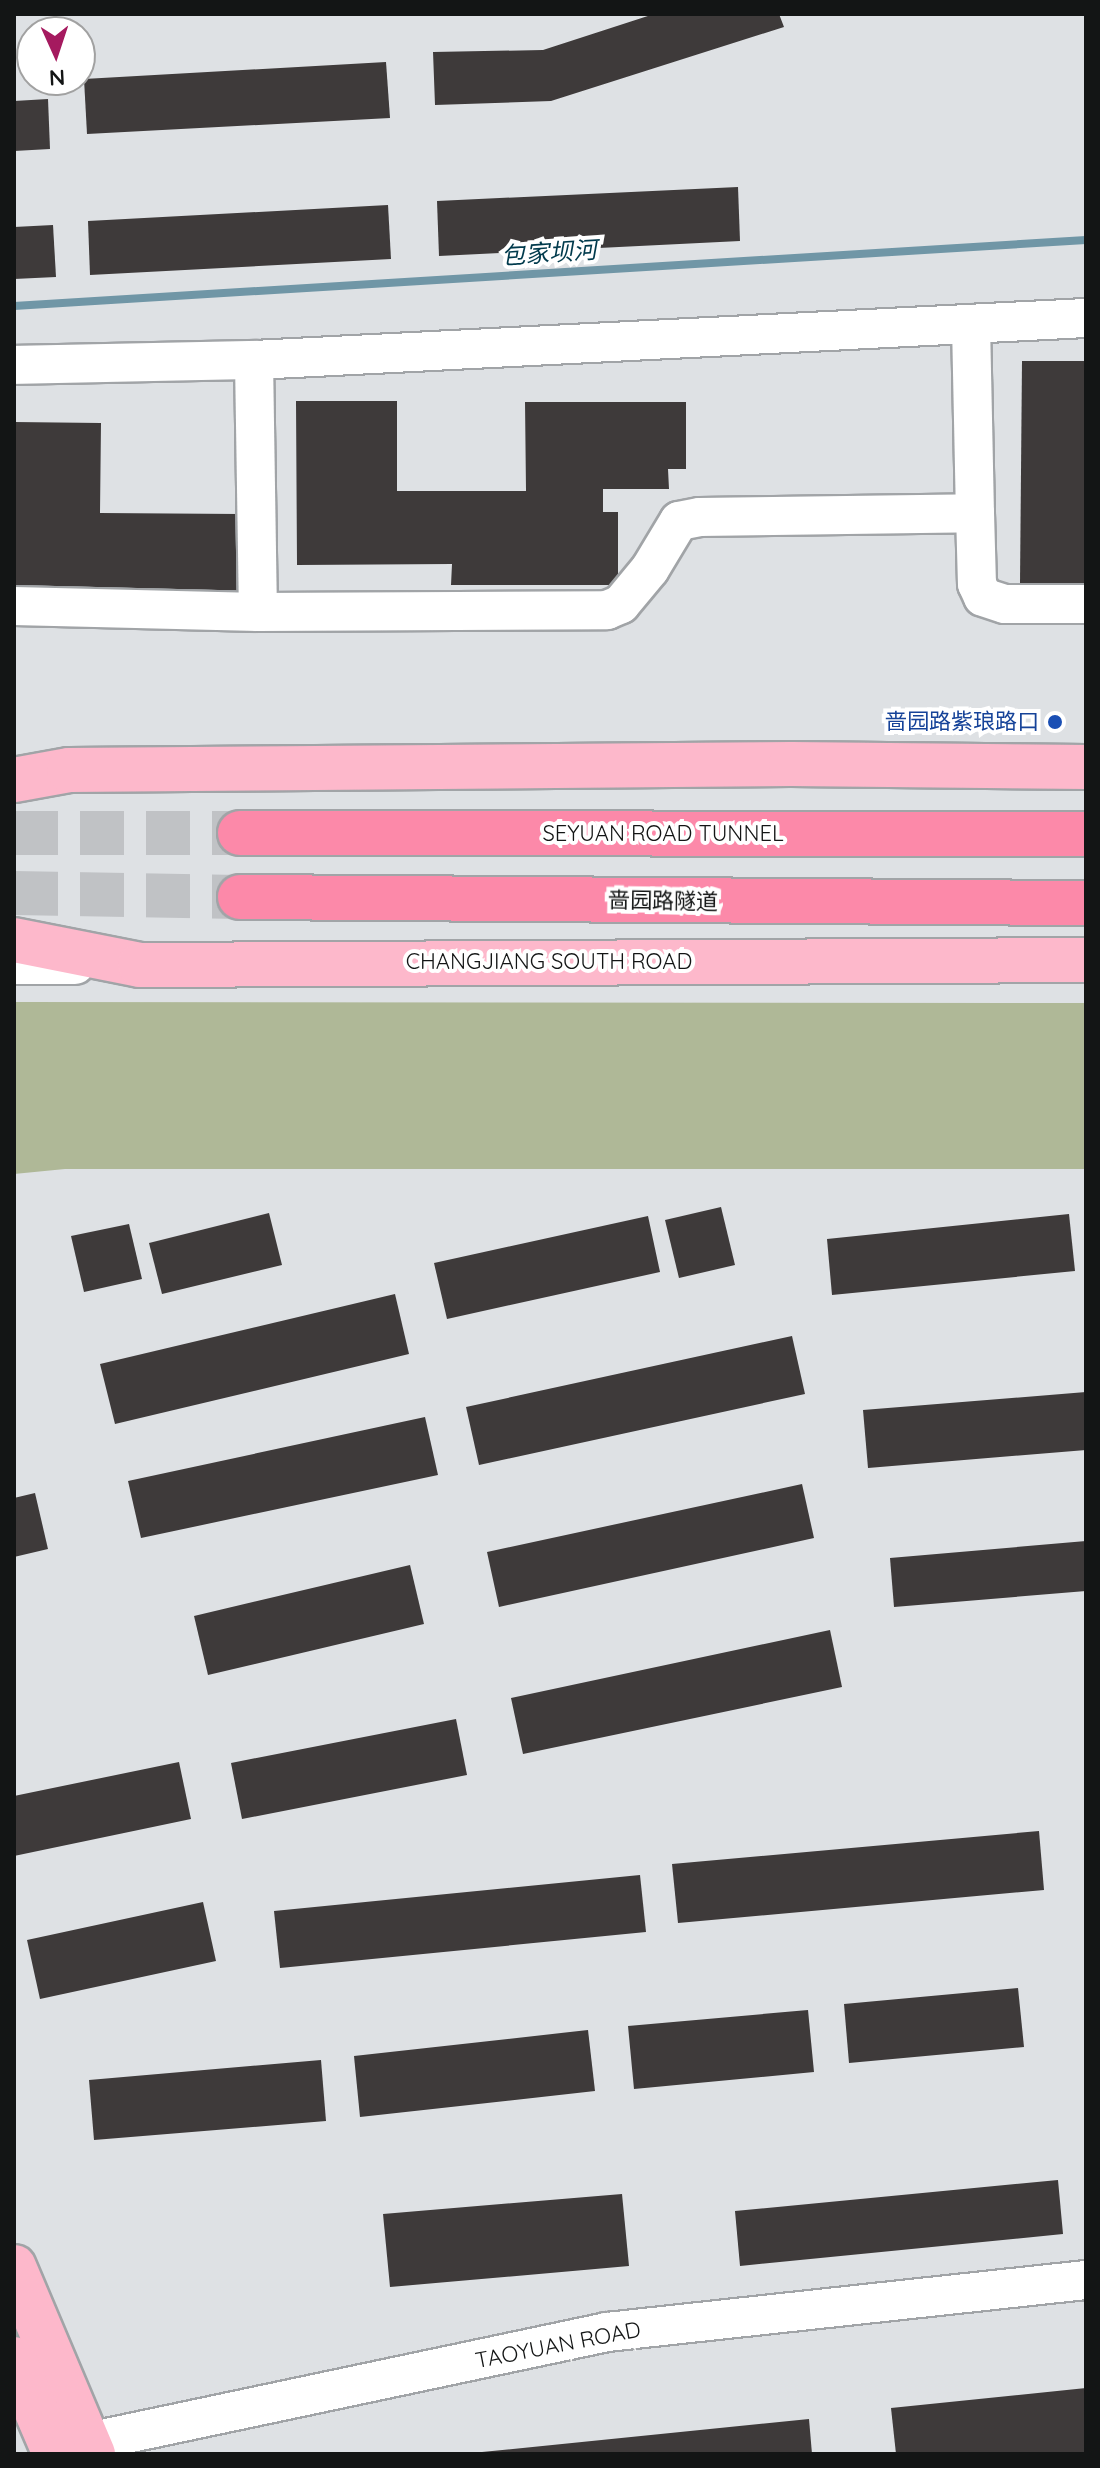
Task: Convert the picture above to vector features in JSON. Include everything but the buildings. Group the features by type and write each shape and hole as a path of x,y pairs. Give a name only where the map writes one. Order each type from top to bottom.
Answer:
{"highway":[{"path":"536,834 798,810 1086,810"},
{"name":"SEYUAN ROAD TUNNEL","path":"240,833 1086,834"},
{"name":"啬园路隧道","path":"240,897 1086,906"}],"main road":[{"path":"14,780 69,770 791,764 1086,767"},
{"name":"CHANGJIANG SOUTH ROAD","path":"14,940 140,965 1086,960"},
{"path":"14,2267 65,2451"},
{"path":"14,2359 65,2451"}],"street":[{"path":"14,365 254,360 1086,318"},
{"path":"971,324 977,584 983,597 1005,604 1086,604"},
{"path":"254,360 258,612"},
{"path":"14,606 258,612 607,610 621,604 631,593 679,521 700,517 975,513"},
{"path":"14,763 69,770"},
{"path":"14,965 140,965"},
{"name":"TAOYUAN ROAD","path":"65,2451 607,2332 1086,2280"}],"green space":[{"path":"14,1002 1086,1003 1086,1169 65,1169 14,1174"}],"waterway":[{"name":"包家坝河","path":"14,306 1086,240"}],"tunnel":[{"path":"14,833 240,833"},
{"path":"14,893 240,897"}],"place":[{"name":"啬园路紫琅路口","path":"1055,722"}]}
